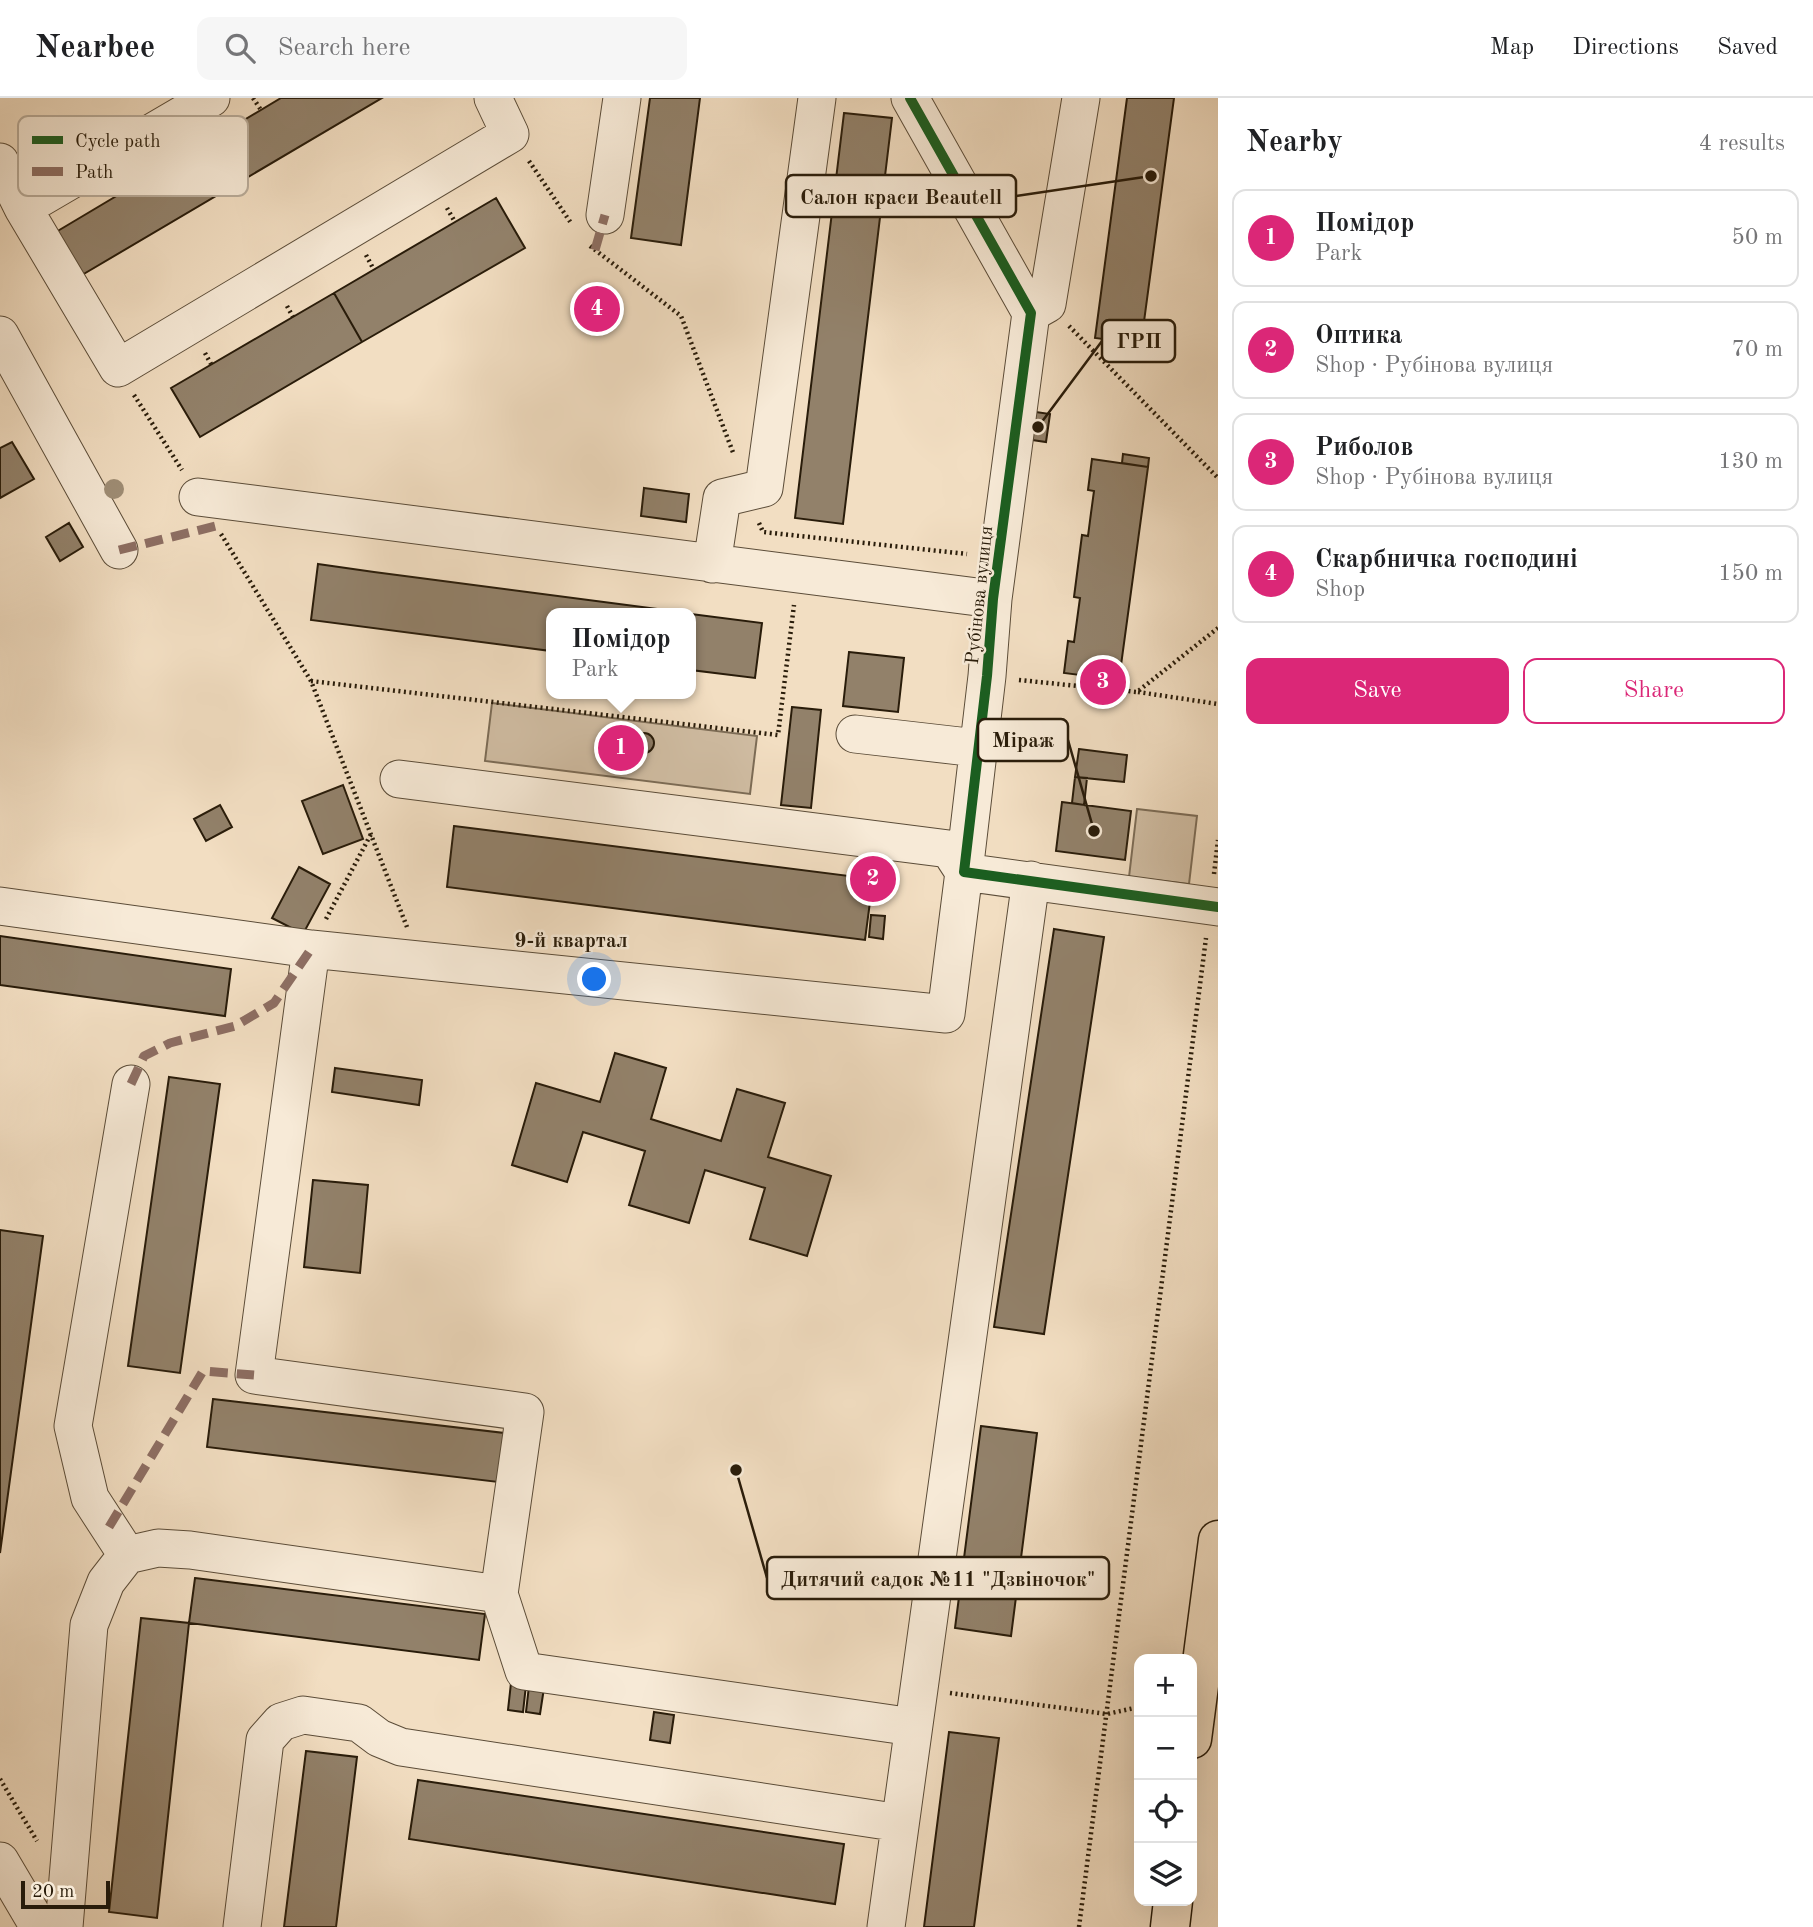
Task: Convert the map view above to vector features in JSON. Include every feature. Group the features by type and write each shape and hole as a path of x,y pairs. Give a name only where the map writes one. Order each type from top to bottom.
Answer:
{"main road":[{"path":"1197,1725 1207,1697 1218,1540"},
{"path":"1170,1927 1172,1906"}],"street":[{"path":"167,116 211,98"},
{"path":"7,181 118,368 510,134 493,98"},
{"path":"589,229 622,98"},
{"path":"712,564 722,498 764,488 817,98"},
{"path":"910,98 1031,313 1047,304 1082,98"},
{"name":"Рубінова вулиця","path":"420,960 946,1014 987,676 998,557 1031,313"},
{"path":"0,335 119,550"},
{"path":"198,497 993,599"},
{"path":"855,734 977,748"},
{"path":"399,779 949,849 964,872 1214,906"},
{"path":"886,1927 1031,880"},
{"path":"0,906 420,960"},
{"path":"311,948 254,1375 525,1412 499,1594 524,1671 913,1727"},
{"path":"127,1555 90,1498 73,1426 131,1084"},
{"path":"64,1927 89,1625 106,1583 127,1555 158,1548 190,1550 499,1594"},
{"path":"242,1927 265,1740 281,1722 303,1715 359,1723 379,1738 401,1747 900,1822"},
{"path":"0,1861 39,1927"}],"path":[{"path":"253,98 261,110"},
{"path":"510,134 589,229 681,316 763,532 998,557"},
{"path":"118,368 311,681 420,960"},
{"path":"311,681 778,735 798,575"},
{"path":"1137,692 1218,628"},
{"path":"987,676 1137,692 1218,704"},
{"path":"311,948 372,833"},
{"path":"1079,1927 1214,906 1218,840"},
{"path":"918,1689 1107,1714 1134,1708"},
{"path":"0,1779 41,1848"}],"shaded area":[{"path":"492,703 757,736 750,794 485,761"},
{"path":"1137,809 1197,816 1189,884 1129,877"}],"building":[{"path":"281,98 382,98 248,177 248,118"},
{"path":"650,98 700,98 681,245 631,238"},
{"path":"1127,98 1174,98 1141,344 1095,338"},
{"path":"844,113 892,118 843,524 795,518"},
{"path":"116,196 216,196 82,275 56,232"},
{"path":"496,198 525,248 362,342 334,293"},
{"path":"582,291 620,302 611,328 574,316"},
{"path":"334,293 362,342 200,437 171,388"},
{"path":"1029,411 1050,414 1046,442 1025,439"},
{"path":"12,442 34,479 0,498 0,448"},
{"path":"1123,454 1149,458 1148,467 1122,463"},
{"path":"1092,459 1148,467 1119,680 1064,673 1068,641 1074,642 1080,598 1074,597 1082,535 1088,536 1094,491 1088,490"},
{"path":"644,488 689,494 686,522 641,516"},
{"path":"69,523 83,547 60,561 46,537"},
{"path":"318,564 650,608 546,608 546,650 311,620"},
{"path":"696,615 762,623 755,678 696,671"},
{"path":"849,652 904,658 898,712 843,706"},
{"path":"1088,676 1119,680 1118,689 1087,685"},
{"path":"792,707 821,710 811,808 781,805"},
{"path":"644,733 651,736 654,743 651,750 644,753 637,750 634,743 637,736"},
{"path":"1079,749 1127,755 1124,782 1075,777"},
{"path":"1075,777 1087,778 1084,805 1072,803"},
{"path":"343,785 363,839 323,854 302,801"},
{"path":"1062,802 1131,811 1125,860 1056,851"},
{"path":"220,805 232,827 206,841 194,819"},
{"path":"454,826 873,879 865,940 447,887"},
{"path":"299,867 330,884 303,934 272,918"},
{"path":"871,915 885,916 883,939 869,937"},
{"path":"1054,929 1104,937 1044,1334 994,1327"},
{"path":"0,936 231,969 225,1016 0,985"},
{"path":"615,1053 666,1068 651,1119 721,1141 737,1089 785,1103 768,1157 831,1176 807,1256 750,1239 765,1188 705,1170 689,1223 629,1205 645,1151 583,1132 567,1182 512,1165 536,1083 600,1102"},
{"path":"335,1068 422,1080 419,1105 332,1092"},
{"path":"169,1077 220,1084 180,1373 128,1366"},
{"path":"313,1180 368,1185 360,1273 304,1267"},
{"path":"0,1230 43,1236 0,1553"},
{"path":"213,1399 504,1433 498,1482 207,1447"},
{"path":"981,1426 1037,1433 1011,1636 955,1628"},
{"path":"195,1578 485,1614 479,1660 189,1623"},
{"path":"141,1618 189,1623 157,1918 109,1912"},
{"path":"511,1683 526,1685 523,1712 508,1710"},
{"path":"529,1686 544,1688 540,1714 526,1712"},
{"path":"654,1712 674,1715 670,1743 650,1740"},
{"path":"949,1732 999,1738 974,1927 924,1927"},
{"path":"306,1751 357,1757 336,1927 284,1927"},
{"path":"418,1780 844,1844 835,1904 409,1839"}],"marked path":[{"path":"595,250 605,215"},
{"path":"119,550 216,526"},
{"path":"131,1084 144,1056 170,1043 235,1026 274,1003 311,949"},
{"path":"109,1527 203,1371 254,1375"}],"cycle path":[{"path":"910,98 1031,313 993,599 987,676 964,872 1218,907"}],"place":[{"name":"Салон краси Beautell","path":"1151,176"},
{"name":"Скарбничка господині","path":"597,309"},
{"name":"ГРП","path":"1038,427"},
{"name":"Риболов","path":"1103,682"},
{"name":"Помідор","path":"621,748"},
{"name":"Міраж","path":"1094,831"},
{"name":"Оптика","path":"873,879"},
{"name":"Дитячий садок №11 \"Дзвіночок\"","path":"736,1470"}],"district":[{"name":"9-й квартал","path":"571,940"}]}
